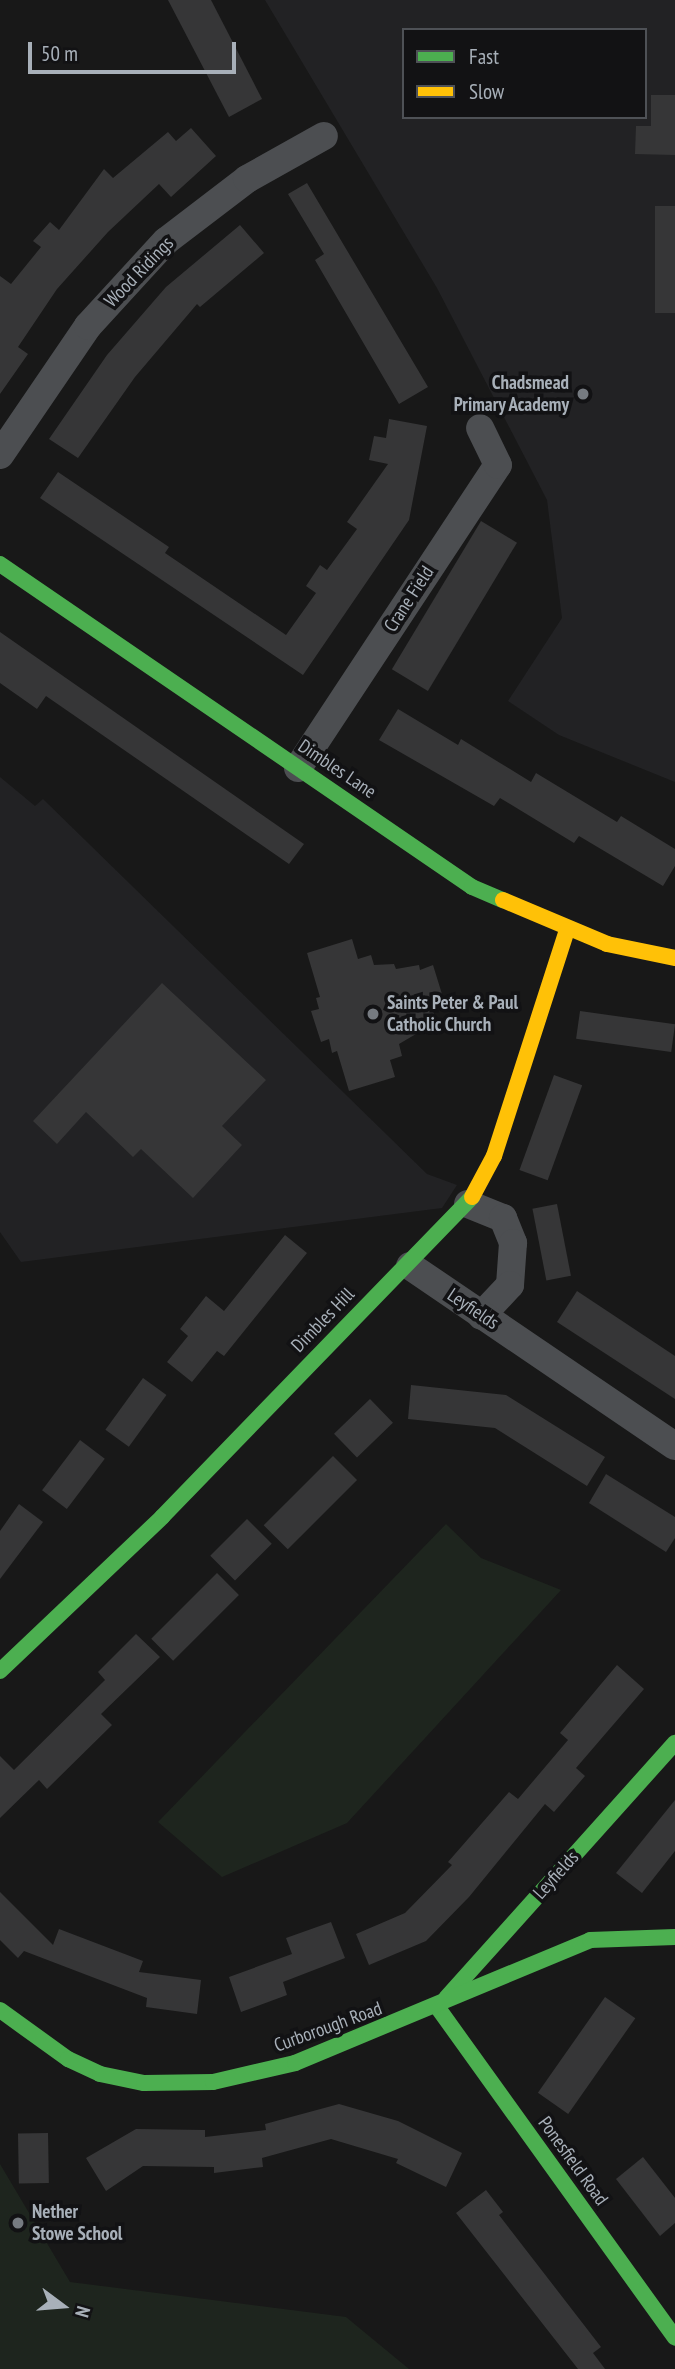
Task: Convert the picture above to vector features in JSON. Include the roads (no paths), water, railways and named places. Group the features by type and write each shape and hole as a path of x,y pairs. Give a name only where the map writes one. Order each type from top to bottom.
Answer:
{"street":[{"name":"Wood Ridings","path":"0,455 88,326 166,241 247,179 324,136"},
{"name":"Crane Field","path":"298,768 498,465 480,429"},
{"name":"Dimbles Lane","path":"0,564 472,887 567,930 607,944 675,958"},
{"name":"Dimbles Hill","path":"0,1671 162,1517 379,1292 410,1266 468,1204 494,1156 567,930"},
{"path":"468,1204 503,1218 513,1243 510,1285 481,1316"},
{"name":"Leyfields","path":"410,1266 675,1446"},
{"name":"Leyfields","path":"438,2008 675,1743"},
{"name":"Curborough Road","path":"0,2010 68,2059 100,2074 144,2083 214,2082 295,2063 438,2008 590,1940 675,1937"},
{"name":"Ponesfield Road","path":"438,2008 675,2338"}],"place":[{"name":"Chadsmead Primary Academy","path":"583,394"},
{"name":"Saints Peter & Paul Catholic Church","path":"373,1014"},
{"name":"Nether Stowe School","path":"18,2223"}]}
